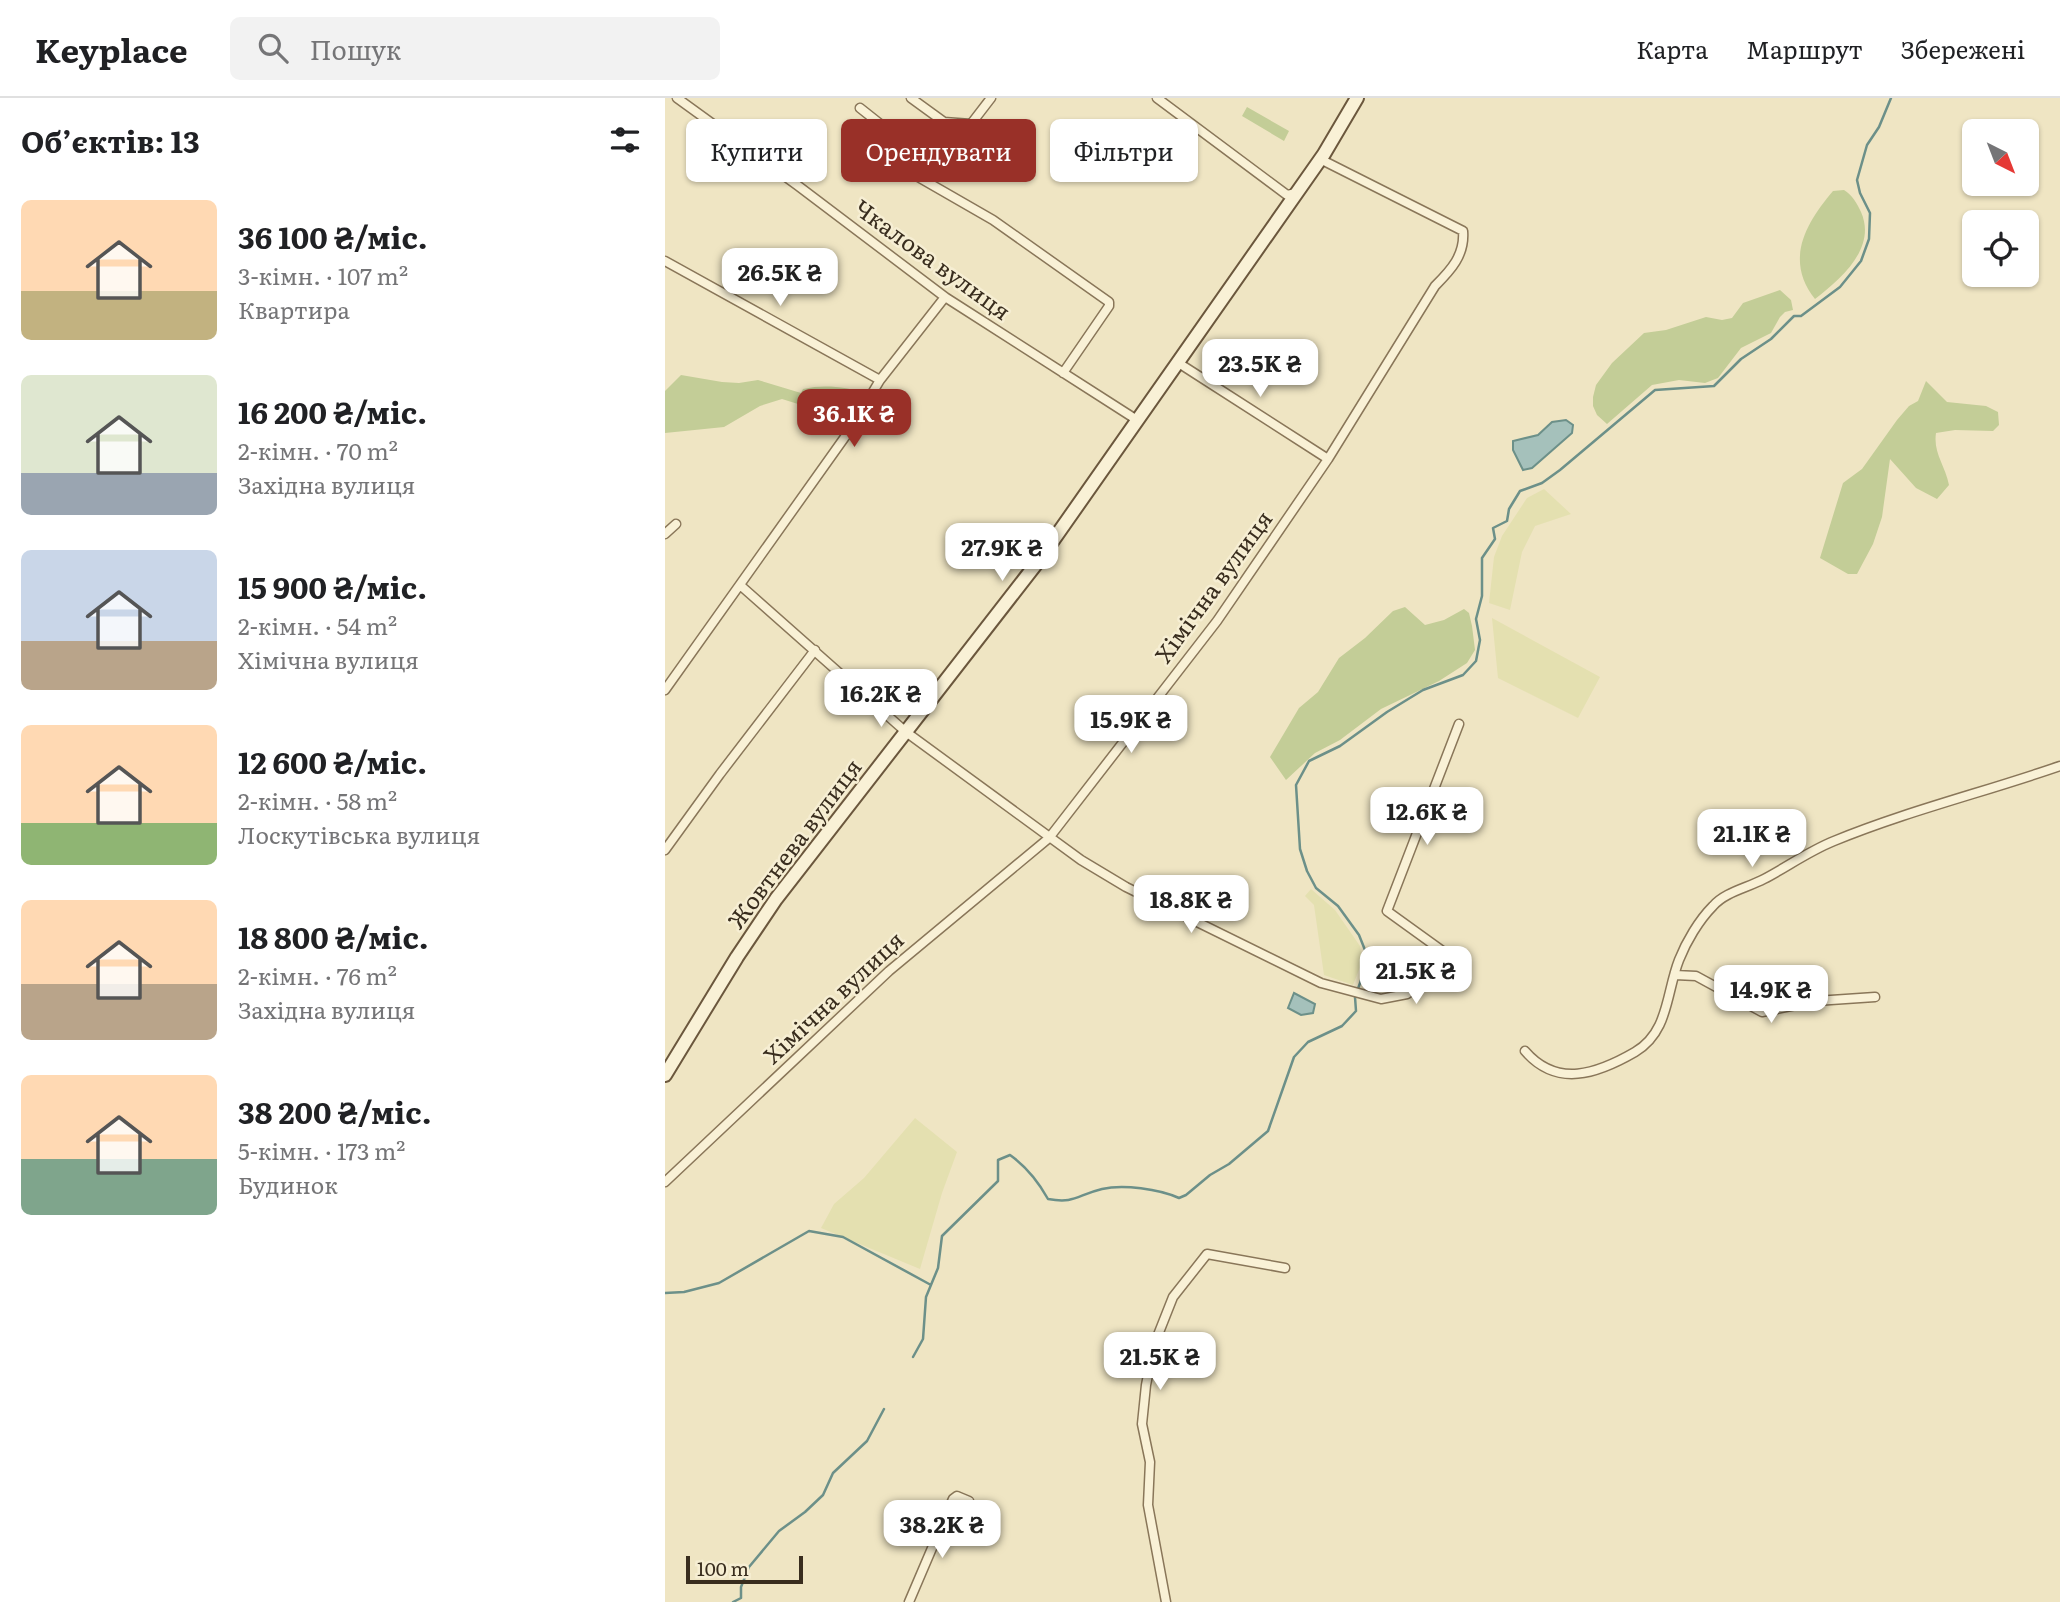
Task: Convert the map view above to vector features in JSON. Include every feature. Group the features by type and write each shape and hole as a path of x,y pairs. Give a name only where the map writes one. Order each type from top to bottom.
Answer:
{"main road":[{"name":"Жовтнева вулиця","path":"665,1075 776,899 1039,559 1320,159 1357,98"}],"street":[{"name":"Чкалова вулиця","path":"677,98 945,297 1137,420"},
{"path":"911,98 944,122 971,124 991,98"},
{"path":"1157,98 1287,195 1296,193"},
{"path":"860,108 884,127 887,136 882,145 920,178 993,220 1109,302 1109,306 1063,373"},
{"name":"Хімічна вулиця","path":"665,1182 890,971 1049,838 1217,621 1328,459 1435,286 1449,272 1464,247 1463,231 1320,159"},
{"path":"665,261 880,380"},
{"path":"665,690 852,427 880,380 945,297"},
{"path":"1177,362 1328,459"},
{"path":"665,534 676,524"},
{"path":"740,585 906,732 1081,860 1126,887 1321,983 1381,999 1408,994 1430,977 1448,955 1387,911 1459,724"},
{"path":"665,850 815,650"},
{"path":"1525,1051 1534,1062 1563,1075 1594,1070 1635,1052 1659,1029 1686,945 1713,905 1727,895 1747,888 1836,840 2060,766"},
{"path":"1675,975 1696,976 1762,1012 1816,1001 1875,997"},
{"path":"1166,1602 1148,1505 1150,1462 1142,1424 1154,1345 1173,1297 1207,1254 1285,1268"},
{"path":"909,1602 953,1499 957,1496 969,1500"}],"shaded area":[{"path":"1544,489 1571,514 1535,526 1522,552 1510,610 1489,603 1494,557 1502,536 1527,498"},
{"path":"1492,618 1600,677 1578,718 1498,678"},
{"path":"1311,889 1335,910 1360,946 1362,962 1353,985 1324,975 1314,905 1305,896"},
{"path":"915,1118 957,1152 920,1269 821,1228 834,1204 864,1178"}],"green space":[{"path":"1247,107 1289,131 1284,141 1242,116"},
{"path":"1844,190 1861,212 1865,225 1864,238 1854,261 1815,299 1801,270 1802,242 1823,203 1833,191"},
{"path":"1780,290 1791,300 1793,310 1780,317 1771,333 1741,348 1718,378 1705,383 1679,380 1652,385 1607,424 1597,415 1593,406 1596,385 1612,363 1644,333 1666,330 1706,317 1722,320 1732,318 1743,303"},
{"path":"681,375 722,382 758,380 801,393 803,389 827,386 867,393 856,411 798,404 782,399 760,406 724,427 665,433 665,391"},
{"path":"1926,381 1947,402 1986,406 1998,412 1999,425 1993,431 1955,430 1936,433 1938,453 1949,485 1937,499 1916,488 1890,459 1882,517 1873,544 1857,574 1848,574 1820,558 1843,483 1862,469 1897,420 1909,406 1918,401"},
{"path":"1405,607 1425,625 1444,620 1464,609 1469,613 1475,650 1467,663 1439,681 1381,709 1340,740 1315,753 1286,780 1270,757 1299,708 1318,692 1339,658 1393,611"}],"water":[{"path":"1566,420 1573,425 1572,433 1532,468 1523,470 1513,450 1513,441 1538,435 1552,422"},
{"path":"1294,993 1315,1004 1313,1013 1301,1015 1288,1008"}],"waterway":[{"path":"913,1357 923,1339 926,1297 938,1268 942,1236 998,1181 998,1160 1010,1155 1032,1175 1048,1199 1070,1200 1102,1189 1120,1187 1151,1190 1179,1198 1229,1164 1268,1131 1294,1057 1308,1042 1342,1026 1356,1011 1355,997 1367,955 1359,935 1338,906 1316,888 1300,849 1296,785 1309,761 1340,746 1423,690 1463,675 1476,661 1480,640 1476,619 1482,596 1482,558 1495,539 1493,528 1507,521 1509,509 1520,491 1542,483 1560,470 1655,390 1714,386 1741,359 1771,339 1794,316 1801,316 1840,287 1861,261 1869,239 1870,213 1857,180 1867,145 1879,127 1891,98"},
{"path":"665,1293 684,1292 719,1283 809,1231 843,1237 931,1285"},
{"path":"733,1602 741,1598 741,1587 749,1567 779,1531 823,1495 833,1473 867,1441 884,1409"}]}
